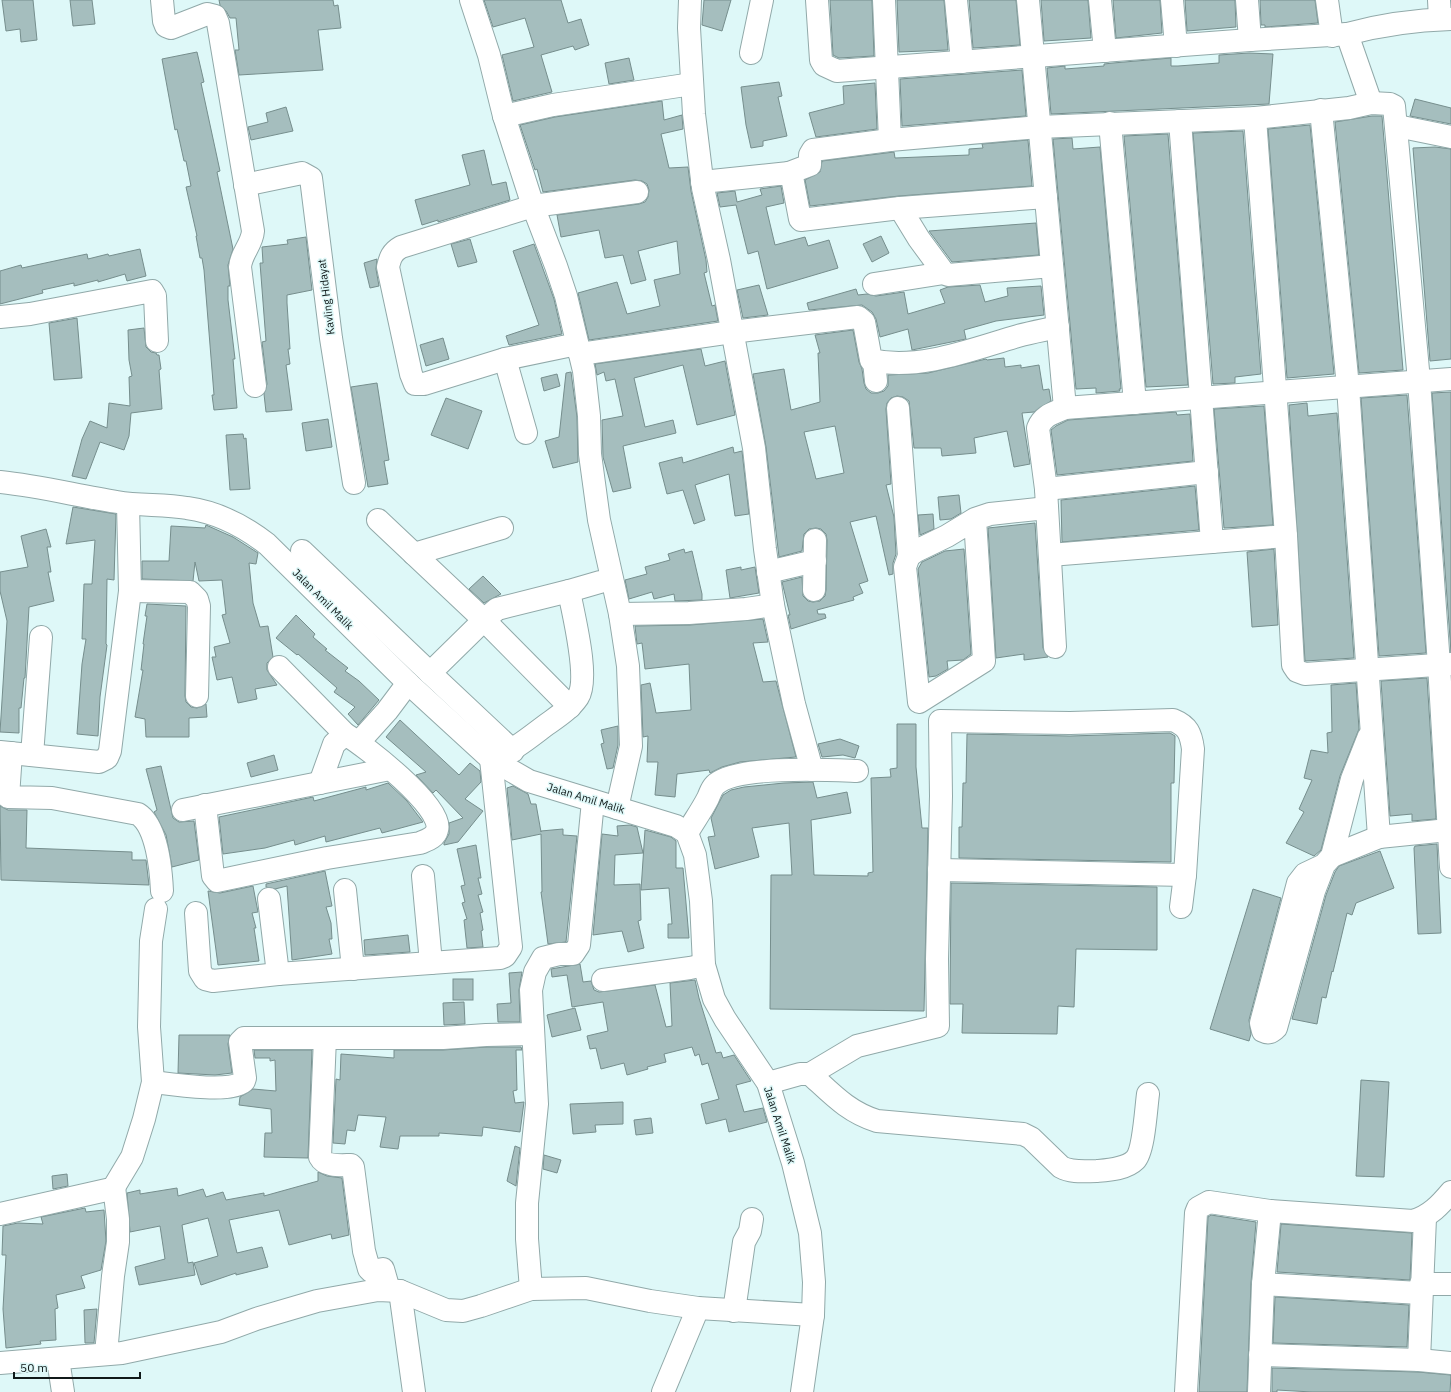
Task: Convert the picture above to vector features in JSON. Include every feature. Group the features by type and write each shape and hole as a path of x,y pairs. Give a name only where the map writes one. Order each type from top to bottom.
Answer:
{"street":[{"path":"162,0 164,21 166,26 171,28 207,14 215,16 218,23 253,231 251,242 240,259 240,267 255,386"},
{"path":"471,0 489,55 504,116 533,206 556,266 584,371 590,454 599,520 604,550 620,614 628,666 631,746 617,808"},
{"path":"690,0 688,28 694,114 702,182 754,448 773,605 794,704 812,770"},
{"path":"751,53 762,0"},
{"path":"817,0 821,60 824,65 837,71 1250,40 1339,35 1402,23 1443,12"},
{"path":"884,0 890,140"},
{"path":"956,0 962,62"},
{"path":"1028,0 1065,408"},
{"path":"1100,0 1105,52"},
{"path":"1172,0 1176,46"},
{"path":"1247,0 1250,40"},
{"path":"1327,0 1339,35 1371,103"},
{"path":"504,116 553,105 692,84"},
{"path":"702,182 789,173 810,165 810,155 814,150 890,140 1039,127 1255,118 1349,108 1371,103 1390,104 1394,106 1445,664 1448,830 1451,866"},
{"path":"1320,110 1348,387 1370,732 1379,837"},
{"path":"1255,118 1274,393 1286,536 1293,665 1297,671 1305,674 1367,671 1445,664"},
{"path":"1180,121 1212,542"},
{"path":"1110,123 1135,403"},
{"path":"1397,126 1451,137"},
{"name":"Kavling Hidayat","path":"245,185 302,173 311,178 331,338 354,483"},
{"path":"789,173 800,219 802,220 900,208 1046,198"},
{"path":"637,192 533,206 401,247 392,254 389,260 390,274 411,374 415,384 424,384 505,359 858,317 864,322 868,353 875,371 915,361 950,357 1020,335 1058,327"},
{"path":"900,208 919,239 944,273"},
{"path":"874,284 944,273 954,275 1052,266"},
{"path":"0,317 30,314 152,291 155,296 157,341"},
{"path":"505,359 526,433"},
{"path":"1055,647 1046,498 1038,428 1041,421 1046,416 1065,408 1451,379"},
{"path":"898,408 909,556 905,567 919,702 984,661 975,519"},
{"path":"909,556 975,519 1046,498 1207,472"},
{"name":"Jalan Amil Malik","path":"0,482 49,489 73,495 128,504 187,508 214,514 251,532 288,563 408,683 491,759 529,781 676,826 687,833 695,855 699,881 704,965 714,999 725,1019 768,1083 793,1164 810,1233 814,1282 813,1315 802,1392"},
{"path":"14,753 99,762 107,758 110,751 118,696 130,591 128,504"},
{"path":"378,520 484,620 570,707"},
{"path":"414,554 502,528"},
{"path":"1050,555 1286,536"},
{"path":"814,590 815,540"},
{"path":"302,552 513,751"},
{"path":"768,572 815,561"},
{"path":"430,673 497,609 600,582"},
{"path":"130,591 190,592 197,599 199,606 197,696"},
{"path":"196,913 200,971 205,979 213,981 278,974 500,958 510,952 511,947 491,759 513,751 570,707 579,696 583,681 582,660 569,591"},
{"path":"620,614 688,613 746,609 773,605"},
{"path":"41,637 14,753 8,797 52,798 138,814 142,816 150,830 160,864 159,900 151,941 149,1027 153,1082 144,1119 132,1157 114,1187 118,1218 118,1242 113,1276 106,1354"},
{"path":"205,805 213,876 217,881 327,858 420,842 432,837 438,830 433,811 390,769 352,738 279,667"},
{"path":"320,783 334,744 352,738 387,712 408,683"},
{"path":"768,1083 800,1074 810,1074 858,1046 938,1026 937,959 941,796 940,721 1070,723 1174,720 1184,724 1192,737 1193,749 1182,908"},
{"path":"1370,732 1352,779 1328,860 1314,891 1276,1028 1270,1033 1263,1031 1261,1023 1298,883 1305,874 1328,860 1379,837 1448,830"},
{"path":"183,810 390,769"},
{"path":"687,833 716,784 740,775 769,770 857,771"},
{"path":"531,1289 526,1203 537,1104 532,1034 531,990 535,972 543,958 559,954 573,954 579,945 593,801"},
{"path":"939,870 1185,875"},
{"path":"423,876 431,963"},
{"path":"345,890 353,969"},
{"path":"269,899 278,974"},
{"path":"603,980 704,965"},
{"path":"153,1082 192,1087 219,1088 240,1085 245,1078 240,1042 242,1039 443,1038 532,1034"},
{"path":"325,1038 320,1157 322,1161 326,1163 351,1165 353,1168 364,1251 369,1269 371,1271 383,1269 394,1291 414,1392"},
{"path":"810,1074 842,1104 860,1116 877,1121 1023,1134 1030,1138 1061,1167 1067,1170 1078,1171 1121,1168 1135,1160 1140,1151 1148,1094"},
{"path":"0,1214 52,1204 114,1187"},
{"path":"1186,1392 1196,1213 1198,1208 1209,1202 1270,1211 1413,1220 1425,1218 1440,1205 1451,1192"},
{"path":"1259,1392 1263,1284 1270,1211"},
{"path":"1419,1360 1425,1218"},
{"path":"734,1311 744,1242 750,1231 752,1219"},
{"path":"1263,1284 1421,1288 1451,1284"},
{"path":"0,1363 129,1352 221,1332 256,1319 317,1301 378,1290 394,1291 446,1310 463,1310 531,1289 586,1288 650,1301 698,1308 813,1315"},
{"path":"663,1392 698,1308"},
{"path":"1260,1355 1419,1360 1451,1363"},
{"path":"58,1359 63,1392"}],"building":[{"path":"2,0 33,0 37,40 21,42 20,29 6,31"},
{"path":"70,0 92,0 95,24 73,26"},
{"path":"219,0 333,0 334,6 338,5 341,28 318,30 323,70 239,75 235,50 239,50 236,18 230,18 220,5"},
{"path":"484,0 561,0 568,23 581,19 589,45 575,50 573,46 541,55 552,92 513,101 502,55 534,47 525,18 493,27"},
{"path":"704,0 731,0 722,31 702,25"},
{"path":"830,0 872,0 874,56 839,58 833,55"},
{"path":"897,0 944,0 948,50 899,52"},
{"path":"969,0 1016,0 1020,45 973,48"},
{"path":"1041,0 1088,0 1091,38 1044,41"},
{"path":"1113,0 1160,0 1162,33 1116,38"},
{"path":"1185,0 1235,0 1236,27 1187,31"},
{"path":"1260,0 1315,0 1318,23 1265,27 1265,25 1261,25"},
{"path":"197,52 204,82 201,83 220,171 217,172 233,249 228,265 230,286 228,286 228,300 235,359 233,359 237,408 214,410 204,270 202,258 200,258 197,236 186,187 191,186 177,129 175,130 162,59"},
{"path":"1249,53 1273,54 1269,104 1051,114 1047,68 1065,66 1065,69 1104,66 1104,64 1171,58 1171,66 1219,63 1219,55"},
{"path":"629,58 634,80 609,84 605,63"},
{"path":"1022,70 1026,116 902,126 900,79"},
{"path":"779,82 782,96 778,97 787,136 763,141 763,146 751,148 746,125 741,87"},
{"path":"875,83 877,129 816,137 809,113 844,104 843,86"},
{"path":"1415,99 1451,108 1451,124 1410,116"},
{"path":"662,101 664,120 682,115 683,129 661,134 669,168 688,167 691,191 706,260 707,272 704,273 712,306 715,305 718,321 589,340 578,293 617,282 627,314 660,306 654,280 680,274 677,241 638,251 646,280 631,284 623,255 605,258 599,230 561,237 557,215 645,202 648,197 649,190 647,184 642,181 635,180 543,192 537,169 535,170 520,125 555,117"},
{"path":"286,107 293,131 251,140 248,127 268,122 266,113"},
{"path":"1372,116 1382,116 1403,370 1359,373 1335,122"},
{"path":"1310,125 1334,374 1287,378 1268,129"},
{"path":"1243,131 1261,374 1235,377 1235,383 1213,384 1193,133"},
{"path":"1168,134 1188,385 1146,387 1124,136"},
{"path":"1072,138 1073,149 1100,147 1120,391 1096,393 1096,388 1076,389 1053,139"},
{"path":"1028,140 1032,186 899,196 810,206 805,180 820,172 822,161 894,152 895,158 969,155 969,149 983,148 982,144"},
{"path":"1435,147 1451,149 1451,359 1430,361 1413,148"},
{"path":"484,150 492,185 506,182 510,200 438,222 438,220 422,225 415,200 470,185 462,155"},
{"path":"781,186 784,203 766,207 775,245 805,237 808,246 829,240 838,268 767,289 758,251 748,254 736,205 720,207 717,193 735,191 737,202 762,195 760,189"},
{"path":"1036,223 1039,255 952,262 929,231"},
{"path":"881,236 889,253 872,262 863,244"},
{"path":"306,237 312,290 287,295 290,349 288,349 290,364 286,365 292,410 266,412 264,394 267,384 262,342 266,341 260,263 263,263 262,247 288,244 287,240"},
{"path":"470,239 477,262 458,267 451,244"},
{"path":"534,244 554,299 562,334 509,345 506,336 539,325 513,251"},
{"path":"140,249 146,276 127,281 125,274 98,282 98,280 74,286 74,283 42,290 43,293 0,304 0,271 21,265 22,268 87,254 88,259"},
{"path":"377,259 376,269 379,286 370,288 364,263"},
{"path":"759,285 768,315 743,318 737,290"},
{"path":"980,285 985,302 1008,296 1007,288 1041,286 1044,315 996,321 964,330 966,339 912,350 908,329 880,337 876,319 872,312 862,305 809,310 807,303 856,289 858,295 867,294 876,296 904,292 908,314 945,303 940,290 948,287"},
{"path":"77,318 82,378 54,380 49,323"},
{"path":"144,328 146,347 151,352 159,355 161,369 159,370 162,409 131,413 129,436 124,450 100,442 86,479 72,476 82,439 90,421 107,428 109,403 130,406 129,377 132,376 129,360 128,330"},
{"path":"853,330 864,383 866,389 871,393 884,391 888,386 888,375 928,373 986,359 1004,358 1005,367 1021,365 1021,368 1039,365 1043,390 1049,389 1051,401 1034,412 1022,413 1030,464 1014,467 1007,431 974,438 976,453 942,456 941,448 914,448 909,401 903,397 897,396 891,398 887,403 886,409 891,484 886,485 894,517 896,554 893,563 893,574 889,575 876,516 850,522 868,581 859,584 863,593 853,597 854,600 817,610 818,614 825,614 826,618 791,629 788,615 790,615 782,582 802,577 803,596 808,601 820,601 825,596 826,590 827,540 826,534 821,529 809,529 804,534 802,551 779,557 766,447 753,374 784,369 791,410 820,402 818,353 820,353 815,335","holes":["835,426 844,473 816,479 804,432"]},
{"path":"443,338 449,359 426,366 420,345"},
{"path":"701,349 705,366 725,361 735,415 697,425 683,365 634,378 645,427 673,420 676,433 623,446 631,488 613,492 603,457 602,420 623,416 615,379 606,381 604,372 597,375 595,364"},
{"path":"571,372 577,417 578,462 553,468 545,441 559,437 566,373"},
{"path":"557,374 560,386 544,391 541,378"},
{"path":"377,383 389,460 384,461 388,484 368,487 351,387"},
{"path":"1451,392 1451,652 1432,393"},
{"path":"1407,395 1426,653 1379,656 1361,398"},
{"path":"446,398 482,411 468,449 431,435"},
{"path":"1307,403 1308,416 1337,413 1354,658 1305,661 1289,405"},
{"path":"1264,406 1273,525 1224,528 1214,409"},
{"path":"1176,412 1177,415 1190,414 1193,461 1057,475 1051,430 1056,426 1068,420"},
{"path":"328,419 332,447 306,451 302,423"},
{"path":"243,434 244,439 246,438 250,489 230,490 226,435"},
{"path":"733,447 734,453 742,451 749,514 735,516 729,474 695,485 705,520 694,524 683,490 667,494 659,463 682,457 683,463"},
{"path":"1195,486 1199,530 1062,542 1061,500"},
{"path":"959,495 961,513 951,519 940,520 938,497"},
{"path":"73,507 116,514 114,580 107,579 107,645 100,697 98,736 77,734 82,664 86,639 82,639 84,584 92,584 95,540 66,544"},
{"path":"933,514 934,529 920,535 918,515"},
{"path":"1035,523 1043,648 1048,657 1024,660 1024,654 996,658 988,528"},
{"path":"206,525 233,537 258,553 256,564 249,563 253,603 260,627 268,626 273,657 267,663 267,670 277,685 255,689 257,699 238,703 232,677 217,680 212,657 216,657 214,647 230,643 222,615 226,614 222,580 199,581 195,562 193,581 142,579 142,561 169,561 171,526 205,528"},
{"path":"46,529 51,547 47,547 51,572 48,572 54,601 29,607 25,678 21,708 19,708 19,733 0,732 7,621 0,591 0,572 28,567 21,536"},
{"path":"684,549 685,553 692,551 702,600 675,601 674,594 654,599 652,592 629,599 625,580 647,574 645,567 670,560 668,554"},
{"path":"964,549 971,654 963,660 947,661 948,669 936,676 929,677 918,569 922,562 945,551"},
{"path":"1274,549 1278,625 1252,627 1247,552"},
{"path":"741,567 741,570 755,567 759,593 730,598 726,570"},
{"path":"483,576 501,594 484,603 469,589"},
{"path":"147,604 186,606 186,702 191,707 197,708 206,704 207,717 189,718 189,737 146,737 145,719 135,717 143,670 141,670"},
{"path":"296,615 315,634 313,637 327,649 325,650 348,668 345,671 359,681 379,700 358,725 348,714 355,707 334,692 337,688 298,654 297,655 276,638"},
{"path":"763,619 768,642 753,643 763,682 776,681 796,757 740,762 722,767 710,773 709,770 677,774 675,797 655,795 658,762 647,762 648,736 643,737 641,685 650,683 656,713 691,710 689,664 645,669 642,643 637,644 635,626 690,625"},
{"path":"1427,678 1436,819 1412,821 1412,814 1390,816 1381,681"},
{"path":"1356,683 1359,729 1340,776 1321,850 1314,856 1286,843 1304,812 1299,809 1312,780 1304,778 1311,750 1328,753 1327,733 1332,732 1331,685"},
{"path":"400,720 459,775 470,763 480,771 481,782 465,799 483,811 458,842 444,845 449,834 449,823 463,818 436,790 433,793 416,775 426,772 386,737"},
{"path":"897,724 916,724 916,767 922,828 928,828 924,1011 770,1009 771,875 792,875 789,823 752,828 759,857 715,869 708,837 715,836 711,818 723,795 731,790 744,787 813,782 817,798 847,792 851,813 811,820 814,875 868,876 868,873 873,872 871,778 891,777 890,769 897,768"},
{"path":"618,726 618,745 613,768 607,769 601,744 604,743 601,730"},
{"path":"1170,733 1175,736 1174,783 1171,783 1171,862 959,858 959,827 962,827 963,783 966,783 967,734 1070,736"},
{"path":"840,739 859,746 855,758 843,755 822,757 818,744"},
{"path":"274,755 278,770 251,777 247,763"},
{"path":"161,766 173,818 179,822 194,821 199,860 172,867 166,835 154,812 157,810 146,769"},
{"path":"388,783 407,801 423,822 382,833 380,828 326,842 325,836 295,845 294,840 265,848 223,854 219,817 313,797 314,801 366,787 366,790"},
{"path":"513,786 528,794 531,804 536,804 541,832 563,829 563,835 577,836 566,942 548,944 541,892 541,834 512,840 507,788"},
{"path":"0,806 8,810 27,810 26,848 132,852 132,860 146,860 149,885 1,880"},
{"path":"630,825 637,827 643,853 615,855 614,885 640,884 641,920 638,921 644,948 628,952 622,931 593,935 602,834 618,836 617,826"},
{"path":"645,830 671,837 676,841 676,868 683,868 689,938 668,938 668,924 672,924 669,888 641,890"},
{"path":"1437,844 1441,933 1418,934 1414,848 1415,846"},
{"path":"476,845 481,878 478,878 482,894 478,895 483,912 480,913 483,930 481,931 483,947 467,948 464,920 467,919 462,903 465,902 461,886 465,885 457,849"},
{"path":"1380,851 1394,888 1356,903 1352,915 1347,913 1326,998 1322,997 1317,1024 1292,1019 1326,895 1335,872 1339,866"},
{"path":"325,871 332,906 326,907 331,923 332,939 329,939 332,954 292,960 287,886 275,889 266,887 266,884"},
{"path":"951,883 1157,887 1157,950 1076,949 1074,1007 1058,1006 1057,1034 962,1033 963,1004 950,1004"},
{"path":"253,886 258,912 252,913 256,928 254,928 259,961 218,965 208,891 220,893"},
{"path":"1253,889 1281,898 1249,1020 1251,1034 1249,1041 1210,1029"},
{"path":"408,935 410,952 365,955 364,940"},
{"path":"580,964 583,982 591,981 594,990 599,992 655,985 666,1027 672,1026 670,983 695,980 716,1053 721,1052 723,1058 734,1055 751,1081 736,1085 744,1112 763,1108 767,1122 729,1132 726,1119 706,1124 701,1104 719,1099 708,1063 702,1065 699,1054 695,1056 692,1047 664,1054 666,1062 647,1067 648,1069 627,1075 624,1063 601,1069 596,1048 590,1049 587,1036 608,1031 603,1002 572,1007 567,975 552,977 551,969"},
{"path":"522,972 519,990 520,1022 498,1022 497,1004 511,1003 509,973"},
{"path":"453,979 473,979 473,1000 453,1000"},
{"path":"464,1002 465,1024 444,1025 443,1003"},
{"path":"575,1008 581,1030 552,1037 547,1015"},
{"path":"179,1035 230,1035 228,1044 232,1073 215,1075 178,1073"},
{"path":"487,1047 521,1047 522,1050 516,1050 517,1090 513,1091 515,1103 524,1102 520,1132 483,1127 482,1136 439,1133 439,1136 400,1136 398,1149 380,1147 386,1117 358,1115 355,1131 347,1130 345,1144 333,1143 336,1079 340,1080 341,1054 394,1058 394,1050 443,1050"},
{"path":"254,1050 312,1050 308,1158 264,1157 265,1133 272,1133 271,1109 239,1105 240,1097 253,1089 276,1091 275,1060 270,1061 270,1058 255,1058"},
{"path":"1361,1080 1389,1082 1384,1177 1356,1176"},
{"path":"623,1102 623,1124 595,1125 596,1132 573,1134 570,1104"},
{"path":"651,1118 653,1133 636,1135 634,1120"},
{"path":"515,1146 520,1148 516,1186 507,1181"},
{"path":"544,1155 561,1160 557,1173 543,1169"},
{"path":"318,1172 327,1176 342,1178 349,1235 332,1239 331,1234 289,1245 279,1210 229,1220 237,1253 262,1247 268,1267 236,1275 236,1273 201,1285 194,1263 218,1256 208,1218 182,1225 188,1263 193,1262 195,1275 139,1285 135,1267 165,1259 160,1226 130,1232 127,1193 140,1190 140,1194 177,1188 178,1196 203,1189 206,1197 223,1192 226,1200 264,1193 264,1196 318,1181"},
{"path":"67,1174 68,1186 53,1189 52,1176"},
{"path":"85,1208 86,1212 104,1210 106,1241 101,1270 81,1276 85,1288 56,1295 58,1308 55,1309 56,1340 40,1341 41,1344 6,1348 3,1309 6,1255 2,1255 3,1226 18,1223 43,1224 41,1217"},
{"path":"1211,1215 1256,1222 1251,1283 1247,1392 1199,1392 1208,1217"},
{"path":"1281,1224 1412,1233 1410,1280 1277,1272"},
{"path":"1275,1297 1409,1305 1407,1347 1273,1343"},
{"path":"97,1309 94,1343 85,1343 84,1310"},
{"path":"1272,1368 1418,1372 1451,1375 1450,1392 1312,1392 1277,1390 1277,1392 1272,1392"}]}
